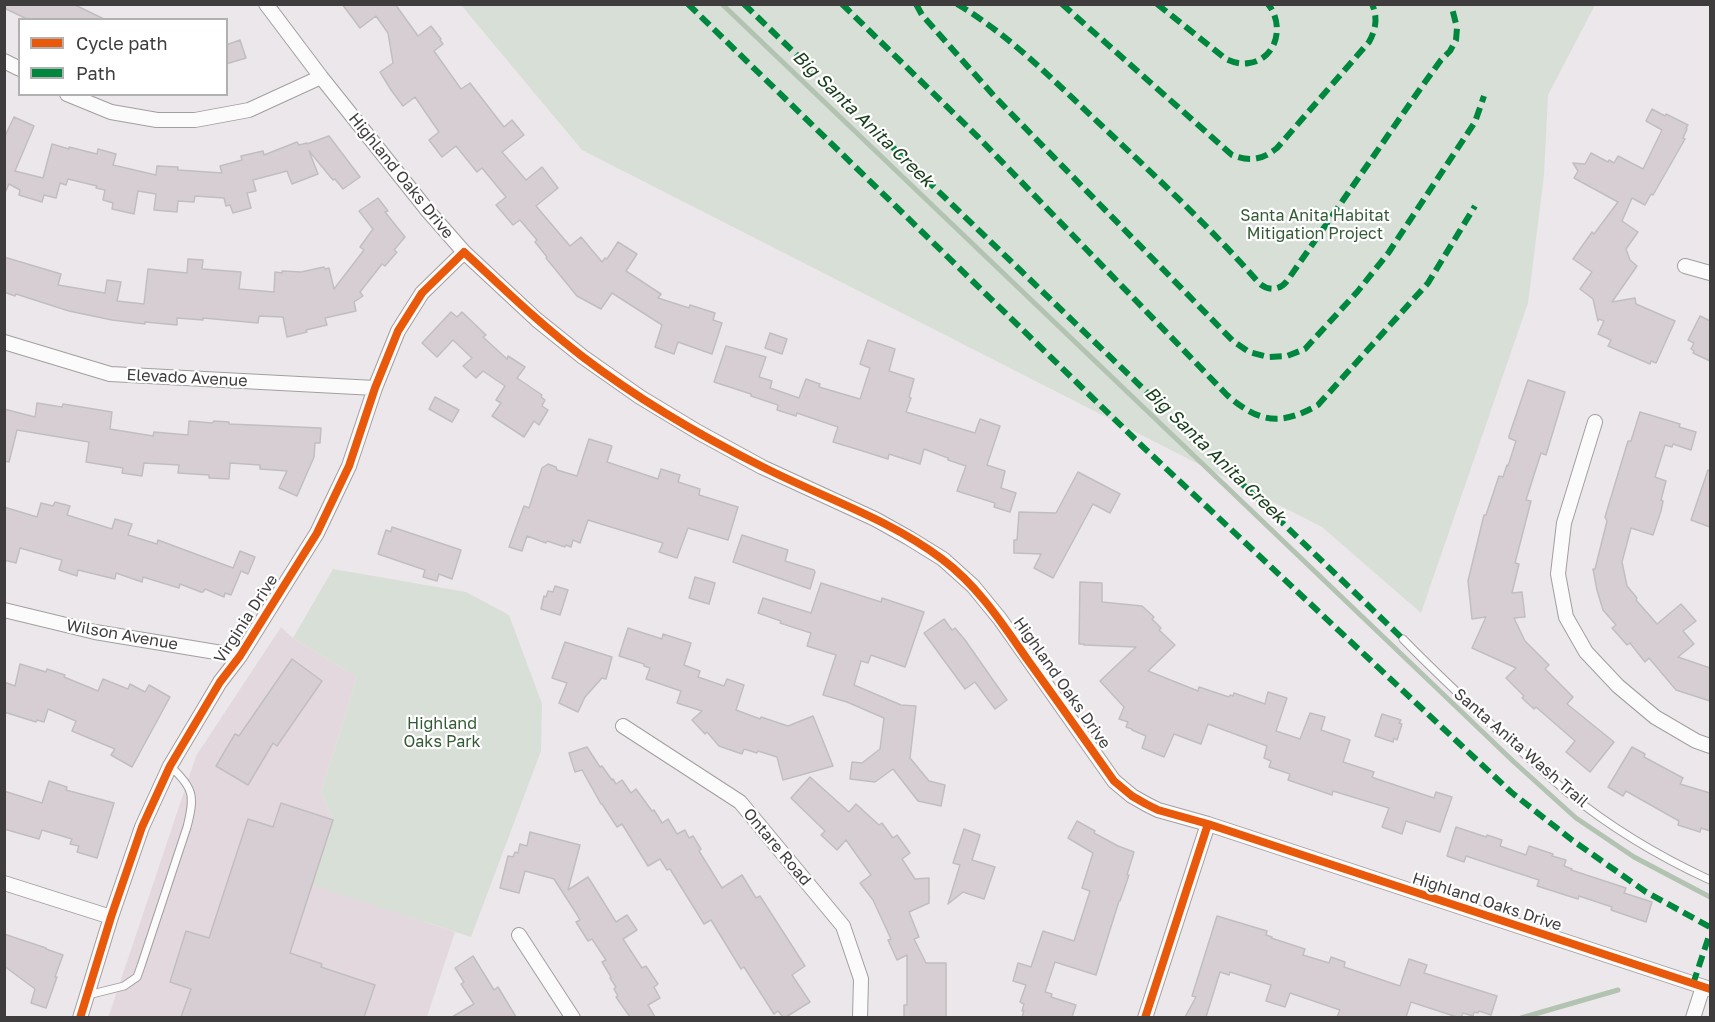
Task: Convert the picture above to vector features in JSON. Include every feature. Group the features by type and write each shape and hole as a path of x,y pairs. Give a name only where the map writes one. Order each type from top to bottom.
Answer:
{"street":[{"name":"Highland Oaks Drive","path":"266,4 428,211 464,252 537,320 640,398 762,467 875,519 943,559 973,586 1000,619 1114,781 1132,796 1158,810 1208,824 1707,988"},
{"path":"4,61 18,68"},
{"path":"72,96 111,112 156,120 195,120 249,110 321,77"},
{"name":"Virginia Drive","path":"80,1017 142,828 170,766 220,682 240,656 317,533 350,466 375,388 398,331 422,293 464,252"},
{"path":"1685,266 1710,273"},
{"name":"Elevado Avenue","path":"4,342 110,374 375,388"},
{"path":"1595,422 1564,523 1558,574 1566,617 1586,652 1618,686 1655,717 1696,741 1710,746"},
{"name":"Wilson Avenue","path":"4,610 95,632 240,656"},
{"name":"Ontare Road","path":"623,726 740,802 843,926 861,979 860,1017"},
{"path":"1145,1017 1208,824"},
{"path":"4,883 111,917"},
{"path":"519,934 573,1017"},
{"path":"1693,1017 1707,988"}],"lane":[{"name":"Santa Anita Wash Trail","path":"1403,639 1433,670 1568,792 1640,842 1684,868 1710,880"},
{"path":"88,995 124,986 137,977 141,966 191,809 192,794 184,779 170,766"}],"shaded area":[{"path":"281,627 293,638 357,677 321,792 333,820 312,884 455,932 427,1017 108,1018 196,756"}],"green space":[{"name":"Santa Anita Habitat Mitigation Project","path":"461,5 1595,5 1548,95 1544,175 1528,303 1421,613 1322,527 582,150"},
{"name":"Highland Oaks Park","path":"333,569 466,592 509,615 542,704 541,751 471,937 312,885 333,820 321,792 357,677 293,638"}],"building":[{"path":"4,4 73,4 102,18 25,18 4,8"},
{"path":"342,4 395,4 418,36 431,26 443,44 434,51 461,89 470,83 504,127 512,120 524,135 502,152 526,180 542,167 558,188 536,206 570,246 581,237 602,262 605,258 607,259 618,242 637,254 626,271 661,294 658,298 715,313 713,320 722,323 712,354 678,342 674,354 655,347 662,325 612,293 601,309 577,296 546,258 535,242 537,240 520,220 513,225 496,205 506,197 482,168 477,172 456,146 442,157 429,140 439,132 415,97 403,106 391,90 380,72 393,63 388,33 376,16 360,28"},
{"path":"240,40 246,58 228,63 228,44"},
{"path":"1652,109 1688,125 1683,138 1685,139 1653,195 1651,194 1645,205 1632,198 1622,221 1638,232 1626,249 1630,260 1637,266 1612,302 1635,298 1636,304 1675,321 1656,363 1651,361 1650,364 1608,346 1611,340 1598,334 1604,321 1599,319 1598,321 1593,299 1580,289 1592,272 1573,259 1592,232 1594,234 1618,202 1574,178 1578,171 1573,163 1585,164 1591,153 1614,163 1618,156 1643,169 1662,130 1646,121"},
{"path":"14,117 34,126 15,171 43,178 52,144 97,154 98,149 116,154 113,165 156,175 157,166 222,173 220,166 242,160 241,156 263,151 264,155 297,142 299,145 307,144 329,136 360,177 343,189 309,151 318,174 292,184 287,171 253,180 256,191 247,193 251,208 233,213 230,205 226,206 224,198 195,196 194,202 178,201 177,212 154,210 156,194 138,191 134,214 112,209 113,203 103,200 105,190 68,179 66,185 60,183 56,198 44,195 42,202 19,195 20,190 9,184 4,195 4,138"},
{"path":"378,198 388,211 385,212 405,237 394,250 397,252 385,266 382,264 360,292 363,296 354,302 356,311 325,318 327,325 306,330 307,332 287,337 283,317 259,316 258,323 177,318 177,325 112,320 69,311 4,292 4,257 61,274 58,285 105,293 107,280 121,282 117,301 144,304 148,269 187,273 188,259 203,260 202,269 241,272 239,289 274,292 275,272 301,272 329,268 334,289 364,250 360,247 373,229 359,211"},
{"path":"451,312 457,317 462,312 486,335 483,337 507,359 508,356 525,367 517,378 542,395 541,397 545,400 542,406 548,410 539,425 534,421 524,437 492,416 501,403 496,400 505,386 483,371 476,378 463,366 472,358 453,340 437,357 422,343"},
{"path":"1700,316 1710,321 1710,361 1693,353 1691,349 1694,343 1688,340"},
{"path":"770,333 787,339 782,354 765,348"},
{"path":"868,340 895,349 889,371 914,379 906,412 975,433 980,419 1000,426 987,465 1005,471 1001,488 1016,493 1010,512 994,507 995,503 957,491 966,466 948,460 948,458 924,449 920,464 889,454 888,459 833,442 838,427 797,413 796,416 777,410 778,405 714,382 726,346 766,357 759,377 772,381 770,388 799,398 806,379 820,384 819,387 860,399 870,368 860,364"},
{"path":"1528,380 1565,392 1546,455 1541,453 1526,500 1531,501 1515,563 1519,564 1512,593 1522,592 1525,617 1514,618 1525,641 1549,665 1545,669 1573,697 1567,704 1614,742 1590,772 1566,752 1575,741 1536,707 1534,709 1506,678 1516,668 1472,648 1486,617 1472,619 1468,581 1484,515 1486,515 1499,476 1503,477 1508,466 1516,441 1509,436"},
{"path":"435,397 459,410 452,422 429,409"},
{"path":"37,403 62,407 63,404 112,412 110,429 153,436 154,432 188,435 189,421 212,423 214,421 229,422 229,424 321,428 320,443 315,443 314,457 297,496 279,488 287,471 260,469 260,465 230,463 229,479 209,478 209,475 178,473 179,465 144,463 142,476 122,473 123,468 86,462 89,442 17,430 9,462 4,461 4,409 35,417"},
{"path":"1640,412 1680,424 1679,427 1696,432 1691,450 1673,444 1672,447 1665,445 1655,477 1666,481 1661,500 1663,501 1661,511 1653,535 1631,528 1622,562 1627,586 1657,624 1681,604 1696,621 1683,631 1694,644 1678,657 1710,668 1710,701 1676,690 1649,658 1645,662 1630,643 1627,645 1612,628 1616,625 1603,610 1597,590 1593,569 1595,569 1607,521 1605,517 1628,441 1631,441"},
{"path":"589,439 612,446 607,462 658,479 661,469 680,475 678,482 700,489 699,495 738,507 728,540 688,528 677,558 659,552 663,543 588,520 580,543 573,540 571,547 547,541 546,543 527,536 522,551 509,547 524,506 529,508 542,468 548,464 556,467 557,470 577,476"},
{"path":"1708,470 1710,471 1710,527 1691,520"},
{"path":"1078,472 1120,494 1110,513 1093,504 1053,578 1034,568 1041,554 1014,553 1019,512 1056,513"},
{"path":"55,502 70,506 67,515 112,529 115,519 132,524 128,535 157,544 158,540 233,568 240,551 255,557 248,574 241,571 231,595 225,593 224,597 205,589 201,592 180,584 179,588 143,577 142,582 116,573 115,579 78,570 77,576 59,570 62,560 20,548 16,563 4,560 4,507 37,517 41,503 53,506"},
{"path":"392,527 461,550 452,579 439,574 437,581 423,577 425,570 378,554 386,530 391,532"},
{"path":"742,535 788,550 785,561 814,570 810,589 733,562"},
{"path":"695,577 715,583 709,604 689,598"},
{"path":"1080,582 1102,583 1102,602 1142,606 1154,617 1152,619 1161,628 1159,630 1175,645 1148,671 1198,691 1199,687 1229,697 1234,693 1265,704 1268,692 1287,698 1276,731 1300,739 1310,713 1325,717 1321,730 1350,740 1343,762 1374,772 1372,777 1377,779 1434,798 1436,792 1452,797 1440,832 1406,821 1402,834 1382,827 1389,808 1333,791 1332,795 1288,780 1290,774 1269,767 1271,761 1264,758 1267,746 1208,724 1201,744 1174,734 1164,757 1142,748 1146,736 1126,727 1128,722 1119,719 1124,707 1100,681 1136,647 1079,644"},
{"path":"821,583 881,602 882,598 924,612 905,667 871,655 868,663 861,661 854,685 901,705 916,706 910,758 929,781 945,785 941,806 918,801 893,769 875,782 850,779 852,762 862,763 880,749 884,718 847,702 823,695 836,655 807,646 811,633 758,613 763,598 811,613"},
{"path":"555,586 568,590 560,615 541,609 544,596 546,597 548,591 553,592"},
{"path":"944,619 952,630 955,628 965,640 1007,700 995,709 975,682 965,689 924,633"},
{"path":"628,628 662,639 663,634 691,643 684,665 700,671 698,677 724,686 727,679 744,685 736,710 788,726 813,716 833,766 783,780 777,757 744,749 742,754 719,746 692,720 702,711 677,703 681,691 646,679 650,668 619,656"},
{"path":"565,642 612,657 606,679 602,678 585,697 578,712 559,703 567,683 552,678"},
{"path":"292,659 322,681 277,746 273,743 248,785 216,766 235,734 239,736"},
{"path":"20,664 65,675 64,677 98,691 103,679 128,689 130,684 145,692 149,685 170,697 132,767 111,755 115,749 72,731 76,721 48,709 44,722 37,720 36,722 4,712 4,682 15,686"},
{"path":"1382,714 1401,720 1397,740 1394,738 1393,742 1375,736"},
{"path":"587,747 612,780 616,784 622,780 631,793 636,789 662,823 668,819 677,834 685,830 689,838 693,836 701,849 699,851 722,888 742,875 756,898 760,896 805,966 792,975 810,1002 786,1017 778,1011 774,1014 744,967 741,969 711,920 704,924 670,869 667,870 660,859 648,866 622,824 617,827 601,804 582,770 575,772 569,753"},
{"path":"1632,747 1645,754 1644,757 1683,778 1680,784 1710,793 1710,831 1701,828 1700,832 1678,825 1679,821 1626,791 1623,796 1608,787"},
{"path":"810,777 849,812 856,804 879,825 882,823 893,838 897,835 910,853 902,859 915,879 929,878 929,903 909,912 919,937 914,939 926,963 946,963 946,1017 904,1017 904,1005 907,1005 907,955 897,960 888,940 891,939 873,900 860,883 871,875 846,840 837,850 821,835 825,831 791,798"},
{"path":"49,781 67,787 66,790 114,803 97,858 77,852 79,846 70,844 72,839 42,830 39,839 4,829 4,791 42,803"},
{"path":"281,803 333,820 290,953 322,964 321,967 375,985 364,1017 181,1017 191,989 170,982 186,931 209,938 248,819 273,827"},
{"path":"1077,821 1095,831 1094,833 1134,852 1127,875 1129,875 1096,975 1055,962 1045,992 1052,994 1051,997 1076,1005 1072,1017 1022,1017 1024,1004 1020,1002 1026,985 1013,981 1018,963 1031,967 1043,931 1074,941 1090,891 1082,888 1093,853 1068,838"},
{"path":"1456,827 1502,840 1500,846 1526,855 1529,846 1553,854 1552,856 1566,860 1564,866 1571,870 1626,888 1624,893 1652,902 1646,922 1579,896 1578,899 1537,886 1539,880 1466,856 1464,862 1447,856"},
{"path":"964,829 980,835 972,860 995,867 984,899 963,892 948,904 960,865 953,863"},
{"path":"530,832 580,845 568,890 588,877 616,922 627,915 637,930 623,939 642,968 646,966 658,984 654,987 660,998 648,1005 655,1017 630,1017 616,997 618,996 614,989 616,987 602,962 606,960 592,939 588,941 576,922 580,920 554,879 525,871 519,893 500,888 508,856 513,857 515,852 518,853 520,844 527,846"},
{"path":"1217,916 1267,931 1266,935 1271,938 1305,949 1303,955 1329,963 1331,957 1345,962 1344,967 1400,986 1409,959 1427,965 1424,973 1497,996 1491,1015 1479,1011 1474,1012 1473,1016 1463,1013 1461,1017 1457,1017 1411,1002 1406,1017 1337,1017 1340,1010 1290,993 1285,1007 1266,1001 1271,985 1230,972 1229,975 1220,972 1206,1017 1185,1017 1196,997 1192,996"},
{"path":"4,934 63,955 46,1008 31,1003 35,989 4,966"},
{"path":"473,956 494,990 498,987 516,1017 452,1017 474,1004 461,984 464,982 455,968"}],"waterway":[{"name":"Big Santa Anita Creek","path":"722,4 1514,762 1576,818 1634,857 1710,897"},
{"path":"1521,1018 1618,990"}],"marked path":[{"path":"688,4 1141,445 1511,792 1572,840 1646,892 1710,927"},
{"path":"744,4 1403,639"},
{"path":"842,4 978,137 1227,395 1260,416 1271,418 1293,416 1318,405 1428,283 1475,206"},
{"path":"916,4 922,15 995,97 1233,341 1249,352 1268,357 1287,356 1305,349 1358,291 1389,252 1475,122 1484,96"},
{"path":"957,4 996,30 1032,60 1182,202 1259,283 1273,289 1281,287 1287,281 1418,92 1450,51 1456,40 1457,28 1451,4"},
{"path":"1062,4 1232,155 1245,159 1256,159 1277,148 1369,42 1375,23 1372,4"},
{"path":"1157,4 1226,59 1243,64 1259,60 1272,48 1277,31 1273,12 1268,4"},
{"path":"1693,984 1710,933"}],"cycle path":[{"path":"80,1018 142,827 170,766 220,682 240,656 317,533 349,466 375,388 398,331 422,293 464,252 567,345 647,402 738,454 877,520 942,559 967,581 989,606 1114,781 1132,796 1158,810 1208,824 1710,989"},
{"path":"1145,1018 1208,824"}]}
